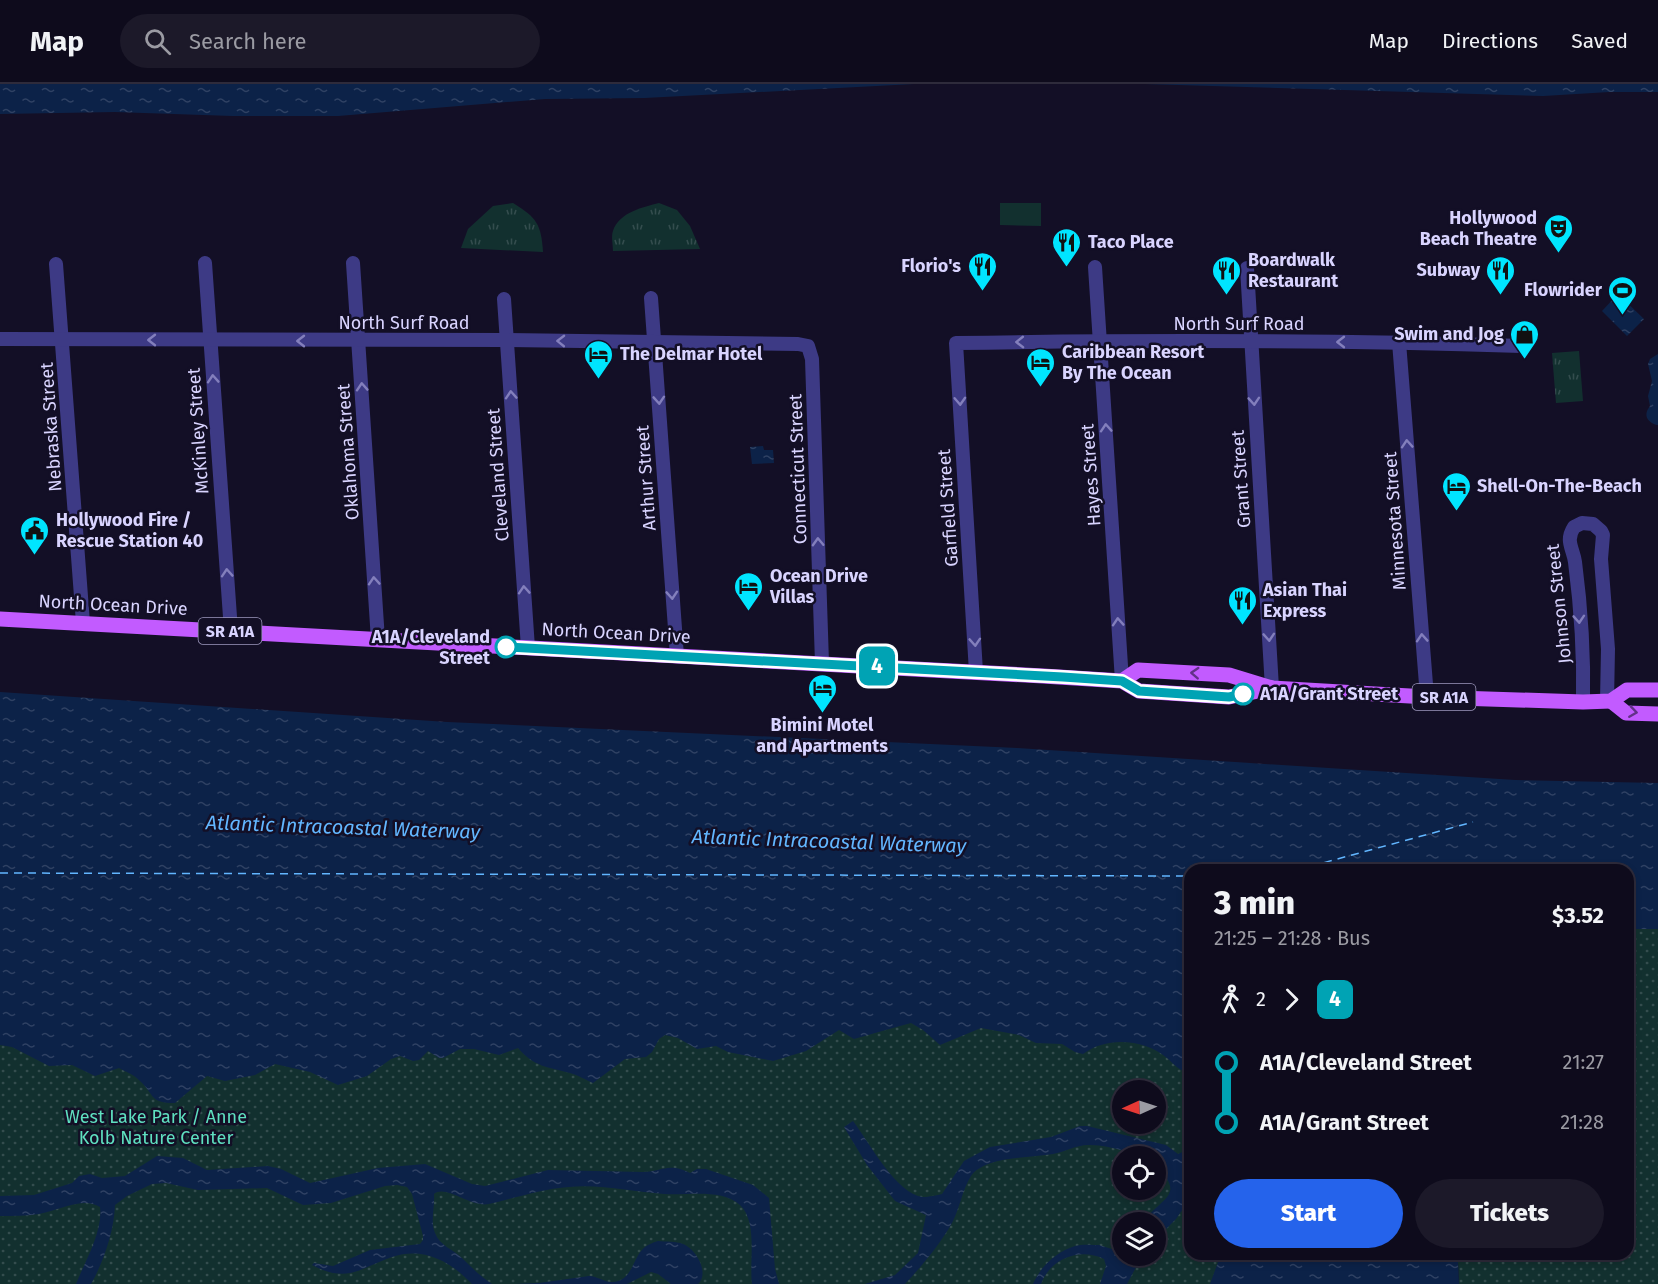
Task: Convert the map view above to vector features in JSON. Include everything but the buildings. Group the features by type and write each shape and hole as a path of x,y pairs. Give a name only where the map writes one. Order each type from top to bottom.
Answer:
{"main road":[{"name":"North Ocean Drive","path":"0,618 1122,681 1139,691 1229,697 1272,688"},
{"name":"North Ocean Drive","path":"1122,681 1138,670 1229,675 1272,688 1427,697 1583,702 1609,701 1627,690 1658,690"},
{"name":"North Ocean Drive","path":"1609,701 1626,713 1658,714"}],"street":[{"name":"McKinley Street","path":"205,263 231,632"},
{"name":"Oklahoma Street","path":"353,263 378,640"},
{"name":"Nebraska Street","path":"56,264 83,623"},
{"name":"Hayes Street","path":"1095,267 1122,681"},
{"name":"Grant Street","path":"1247,268 1272,688"},
{"name":"Arthur Street","path":"651,298 677,656"},
{"name":"Cleveland Street","path":"504,299 528,648"},
{"name":"North Surf Road","path":"0,339 508,340 808,346"},
{"name":"North Surf Road","path":"956,343 1399,342 1522,346"},
{"name":"Minnesota Street","path":"1399,342 1427,697"},
{"name":"Garfield Street","path":"956,343 976,672"},
{"name":"Connecticut Street","path":"808,346 812,359 822,663"},
{"name":"Johnson Street","path":"1583,702 1575,561 1569,542 1569,536 1574,527 1582,523 1593,524 1601,531 1603,542 1601,559 1608,649 1609,701"},
{"path":"1575,561 1601,559"}],"green space":[{"path":"513,203 533,218 539,228 543,252 461,248 468,229 493,206"},
{"path":"659,203 677,210 690,226 700,249 613,251 612,233 621,219 633,211"},
{"path":"1000,203 1041,203 1041,226 1000,225"},
{"path":"1579,351 1583,401 1556,403 1552,353"},
{"path":"1634,929 1658,929 1658,1284 1459,1284 1458,1262 1634,1260"},
{"name":"West Lake Park / Anne Kolb Nature Center","path":"0,966 1184,1000 1184,1260 1354,1260 1356,1284 0,1284"}],"water":[{"path":"0,84 914,84 644,98 545,99 338,116 233,116 115,112 0,114"},
{"path":"1145,84 1658,84 1658,92 1543,96"},
{"name":"Flowrider","path":"1618,294 1644,319 1627,336 1602,311"},
{"path":"1658,354 1657,425 1649,420 1647,415 1652,381 1648,364 1650,359"},
{"path":"763,446 764,450 773,450 774,463 752,464 750,447"},
{"name":"Atlantic Intracoastal Waterway","path":"0,692 447,722 1017,748 1515,780 1658,783 1658,929 1634,929 1634,864 1184,864 1184,1071 1158,1052 1137,1044 1114,1042 1103,1044 1083,1054 1062,1044 1036,1043 1019,1035 981,1028 940,1045 911,1023 854,1039 839,1030 806,1051 773,1061 728,1052 716,1046 697,1049 678,1038 665,1035 659,1039 652,1052 646,1057 625,1059 593,1083 573,1074 536,1063 518,1048 499,1055 474,1049 460,1049 443,1058 428,1051 419,1060 413,1061 400,1056 391,1059 367,1076 338,1085 310,1072 275,1064 255,1075 225,1081 207,1076 175,1103 167,1103 156,1100 138,1079 119,1068 95,1076 72,1065 49,1066 12,1047 0,1045"},
{"path":"853,1121 893,1177 913,1194 923,1197 942,1194 964,1161 990,1147 1051,1137 1080,1126 1087,1126 1112,1132 1112,1134 1166,1145 1178,1154 1184,1151 1184,1207 1166,1229 1166,1212 1152,1212 1166,1200 1170,1190 1166,1179 1166,1146 1112,1148 1088,1145 1053,1154 997,1161 978,1169 971,1176 947,1231 905,1284 865,1284 895,1275 918,1253 926,1215 895,1201 867,1165 844,1127"},
{"path":"157,1156 183,1158 207,1170 268,1166 281,1169 310,1183 378,1168 425,1164 472,1184 485,1186 548,1170 650,1172 676,1168 690,1173 697,1169 706,1169 753,1185 769,1198 775,1269 779,1284 752,1284 752,1242 746,1212 740,1205 723,1196 703,1194 664,1194 581,1186 548,1190 482,1204 445,1192 434,1194 433,1224 437,1237 492,1284 472,1284 446,1263 415,1253 392,1257 345,1274 324,1271 312,1265 314,1263 333,1266 370,1250 420,1244 423,1236 412,1194 407,1187 397,1185 385,1186 331,1203 303,1205 267,1188 198,1190 166,1183 152,1184 127,1196 115,1205 108,1246 91,1284 76,1284 96,1236 100,1207 86,1203 39,1214 0,1216 0,1196 34,1195 72,1183 79,1176 90,1174 102,1178 125,1176"},
{"path":"658,1241 680,1243 693,1251 700,1262 703,1274 698,1284 671,1284 658,1274 651,1272 627,1284 515,1284 589,1276 608,1282 618,1281 631,1270 644,1248"},
{"path":"1078,1245 1099,1245 1112,1249 1112,1266 1137,1266 1127,1284 1100,1284 1106,1266 1104,1259 1085,1254 1075,1255 1058,1262 1045,1275 1041,1284 1033,1284 1036,1277 1055,1256"},
{"path":"1219,1260 1463,1261 1458,1262 1459,1284 1210,1284"}],"ferry route":[{"path":"1319,864 1473,822"},
{"path":"0,873 1184,876"}],"bus line":[{"name":"4","path":"506,647 1063,677 1122,681 1139,691 1229,697 1243,694"}],"place":[{"name":"Hollywood Beach Theatre","path":"1558,254"},
{"name":"Taco Place","path":"1067,268"},
{"name":"Florio's","path":"982,292"},
{"name":"Boardwalk Restaurant","path":"1227,296"},
{"name":"Subway","path":"1501,296"},
{"name":"Flowrider","path":"1623,316"},
{"name":"Swim and Jog","path":"1525,360"},
{"name":"The Delmar Hotel","path":"599,380"},
{"name":"Caribbean Resort By The Ocean","path":"1041,388"},
{"name":"Shell-On-The-Beach","path":"1456,512"},
{"name":"Hollywood Fire / Rescue Station 40","path":"35,556"},
{"name":"Ocean Drive Villas","path":"749,612"},
{"name":"Asian Thai Express","path":"1242,626"},
{"name":"A1A/Cleveland Street","path":"506,647"},
{"name":"A1A/Grant Street","path":"1243,694"},
{"name":"Bimini Motel and Apartments","path":"822,714"}]}
